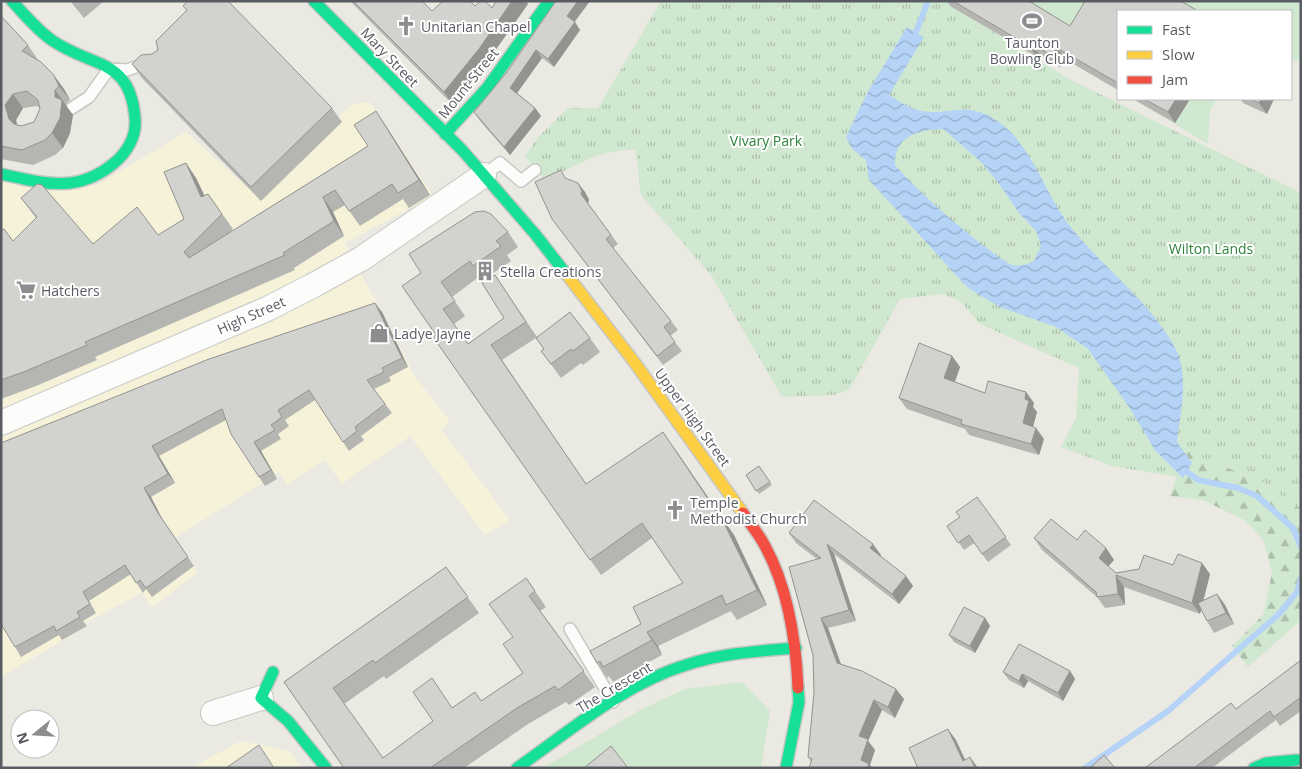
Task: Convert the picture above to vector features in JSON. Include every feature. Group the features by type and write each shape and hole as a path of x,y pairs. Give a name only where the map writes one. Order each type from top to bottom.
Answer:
{"street":[{"path":"1,174 45,185 65,185 85,181 109,168 121,156 132,144 136,126 127,83 109,69 59,45 12,1"},
{"name":"Mary Street","path":"314,1 445,134"},
{"name":"Mount Street","path":"445,134 460,121 475,102 549,1"},
{"name":"Upper High Street","path":"445,134 535,234 632,359 725,487 765,546 782,591 796,648 799,702 786,768"},
{"name":"High Street","path":"1,423 267,309 312,286 361,259 484,176"},
{"name":"The Crescent","path":"518,768 634,689 674,670 717,658 796,648"},
{"path":"213,713 261,698 273,672"},
{"path":"261,698 274,706 288,720 326,768"},
{"path":"1254,768 1266,763 1300,760"}],"lane":[{"path":"72,108 89,97 109,69 127,70 161,60"},
{"path":"484,176 500,163 521,181 535,170"},
{"path":"570,629 613,703"}],"shaded area":[{"path":"370,102 433,196 345,243 416,378 450,421 441,429 510,520 485,535 410,436 342,484 325,460 287,485 279,472 175,538 198,572 152,608 142,593 85,623 87,626 1,677 1,182 97,185 186,132 254,193 353,104"},
{"path":"241,741 290,751 302,768 191,768"}],"green space":[{"name":"Vivary Park","path":"661,1 944,1 1069,79 1301,193 1301,509 1259,479 1208,461 1178,443 1192,463 1183,478 1112,466 1061,447 1076,418 1079,368 980,324 960,301 943,294 900,299 849,390 833,395 782,397 711,275 641,195 636,150 624,150 600,155 545,181 525,156 538,137 568,108 598,108"},
{"path":"944,1 1301,1 1301,62 1292,59 1292,10 1117,10 1117,89 1066,59 1060,67 1039,55 1037,57"},
{"path":"1135,100 1216,100 1210,110 1208,144"},
{"path":"1177,442 1208,461 1259,479 1301,509 1301,620 1248,667 1232,646 1263,615 1272,573 1264,541 1244,520 1203,500 1170,496 1176,478 1183,477"},
{"path":"742,682 770,711 761,768 543,768 640,710 685,689"}],"water":[{"path":"907,27 924,37 889,95 925,112 977,111 993,118 1017,139 1027,152 1067,222 1094,254 1155,318 1168,335 1177,352 1181,362 1183,385 1177,442 1192,463 1183,478 1155,450 1129,407 1088,349 1056,327 1000,307 968,288 869,180 866,160 852,149 846,137 866,95","holes":["943,129 981,162 1019,213 1036,231 1041,246 1034,261 1015,266 1000,258 947,215 895,165 899,147 910,136 925,131"]}],"building":[{"path":"188,1 228,1 332,108 251,187 132,64 141,55 152,54 158,50 156,41 187,10 183,6"},
{"path":"353,1 422,1 432,11 443,1 470,1 475,6 481,1 485,1 492,8 496,1 512,1 479,49 444,92"},
{"path":"556,1 578,1 567,16 575,22 548,59 536,50 510,88 535,108 504,147 474,112 507,72"},
{"path":"953,1 1029,1 1070,26 1085,1 1181,1 1196,10 1117,10 1117,82 1057,48 1052,56 1031,43 1029,46"},
{"path":"1,16 28,45 22,51 41,62 53,74 59,86 55,90 55,97 62,100 60,118 52,133 45,140 22,150 1,146","holes":["27,91 38,100 40,109 34,122 21,126 14,124 9,119 5,105 13,94"]},
{"path":"1146,100 1175,100 1168,112"},
{"path":"376,111 419,180 398,193 392,184 349,211 335,190 323,197 334,221 283,253 285,255 85,342 87,345 1,380 1,230 4,229 13,241 37,217 21,198 37,184 42,185 93,244 137,207 158,235 184,219 164,172 186,163 201,197 208,194 222,214 184,252 189,258 368,146 354,125"},
{"path":"561,170 565,178 578,183 582,191 581,194 611,235 606,239 671,321 664,327 675,342 657,356 552,219 535,182"},
{"path":"484,211 491,214 508,232 496,241 501,246 473,266 470,261 441,282 455,301 443,309 468,344 504,318 482,283 495,275 526,322 491,345 586,484 663,432 723,521 757,590 726,605 722,595 647,632 652,640 603,667 600,661 597,663 590,651 641,624 633,607 683,583 642,523 590,560 433,337 436,335 402,286 421,273 409,254 475,212"},
{"path":"375,303 402,358 382,368 384,372 367,380 385,404 355,427 357,431 343,442 309,390 278,410 282,417 271,425 275,430 254,442 271,470 259,477 231,434 222,409 152,446 168,474 144,488 158,513 188,557 146,588 140,580 136,583 125,565 83,592 90,604 77,612 80,617 56,631 54,626 15,647 1,624 1,443 209,359"},
{"path":"570,312 590,338 551,364 541,351 544,349 536,338"},
{"path":"919,343 952,356 944,378 985,393 988,381 1026,392 1025,399 1029,401 1023,423 1036,428 1031,444 961,424 962,420 899,398"},
{"path":"759,466 770,482 756,491 746,475"},
{"path":"977,497 1006,537 982,554 969,535 958,543 947,526 960,517 956,512"},
{"path":"814,500 873,544 870,548 906,576 892,594 827,544 849,610 821,618 837,663 862,671 896,689 888,707 874,700 859,736 868,739 861,760 869,764 867,768 809,768 812,759 808,757 814,693 813,655 789,567 821,558 789,533"},
{"path":"1051,519 1077,540 1085,530 1106,548 1099,558 1116,573 1139,569 1144,555 1173,565 1178,554 1202,563 1192,603 1116,575 1118,594 1097,597 1096,592 1034,538"},
{"path":"446,567 468,597 375,663 373,660 333,688 383,758 433,721 413,692 432,678 452,708 475,692 481,701 523,673 503,644 513,637 489,604 526,578 535,591 529,596 584,671 558,690 555,686 517,708 430,768 344,768 284,682"},
{"path":"1217,594 1226,613 1207,621 1198,603"},
{"path":"964,607 985,618 970,646 949,635"},
{"path":"1019,644 1070,671 1058,693 1022,674 1019,681 1003,672"},
{"path":"1301,660 1301,697 1274,717 1270,711 1194,768 1145,768 1231,703 1236,709"},
{"path":"948,729 963,761 970,757 975,768 918,768 909,748"},
{"path":"259,745 274,768 226,768"},
{"path":"611,746 628,768 584,768"},
{"path":"1104,755 1115,768 1090,768"}],"waterway":[{"path":"916,32 928,1"},
{"path":"1187,472 1198,480 1238,488 1257,496 1293,528 1301,547"},
{"path":"1085,768 1168,711 1279,614 1297,592 1301,579"}],"traffic: fast":[{"path":"1,174 59,184 86,179 113,164 123,155 133,138 135,125 132,99 126,84 117,74 107,67 68,50 47,37 12,1"},
{"path":"314,1 463,151 535,234 567,275"},
{"path":"445,134 487,88 549,1"},
{"path":"517,768 619,696 663,673 713,658 741,653 796,648"},
{"path":"273,672 261,698 288,721 326,768"},
{"path":"786,768 799,702 798,688"},
{"path":"1254,768 1266,763 1297,760"}],"traffic: slow":[{"path":"567,275 632,359 743,513"}],"traffic: jam":[{"path":"743,513 763,542 780,579 793,633 798,688"}],"place":[{"name":"Taunton Bowling Club","path":"1032,21"},
{"name":"Unitarian Chapel","path":"406,26"},
{"name":"Stella Creations","path":"485,271"},
{"name":"Hatchers","path":"26,290"},
{"name":"Ladye Jayne","path":"379,333"},
{"name":"Temple Methodist Church","path":"675,510"}],"park label":[{"name":"Wilton Lands","path":"1211,248"}]}
